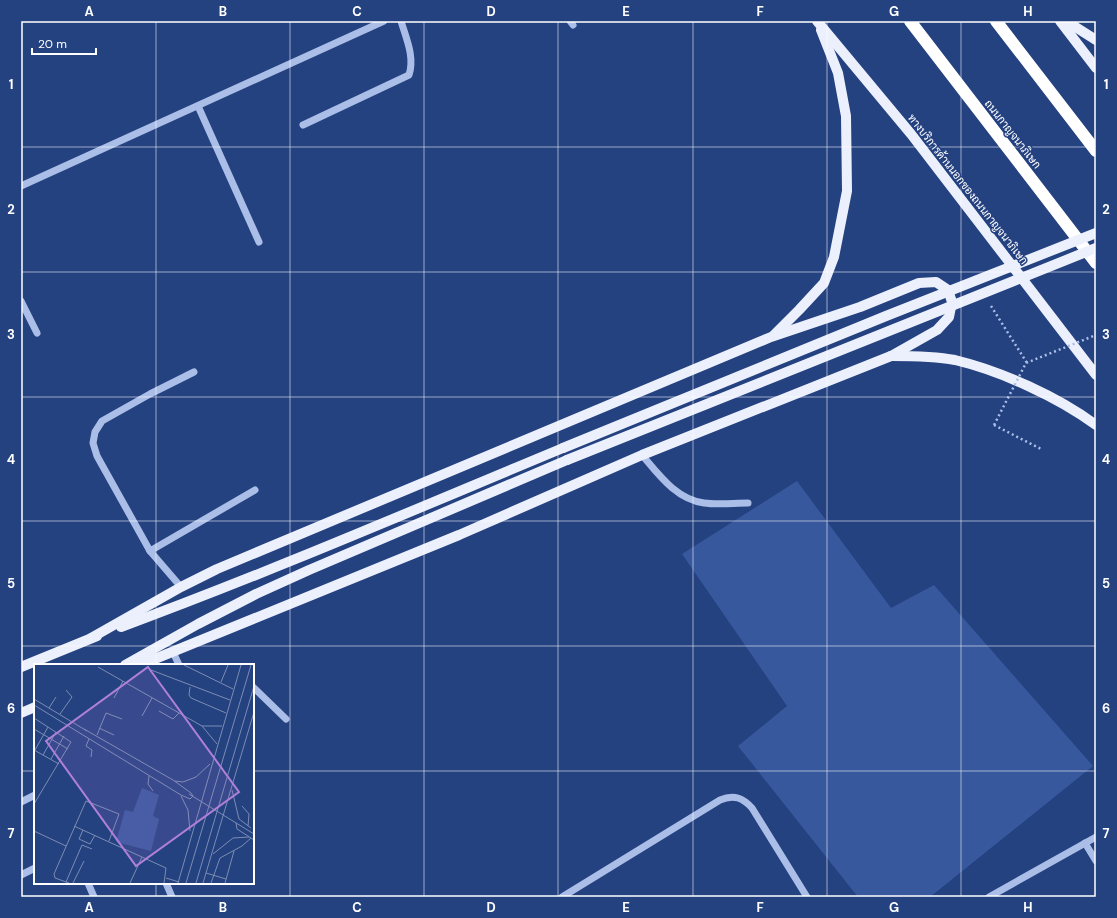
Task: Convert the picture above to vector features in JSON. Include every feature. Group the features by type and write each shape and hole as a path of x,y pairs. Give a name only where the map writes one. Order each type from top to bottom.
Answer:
{"highway":[{"name":"ถนนกาญจนาภิเษก","path":"910,21 1096,262"},
{"path":"996,21 1096,151"}],"main road":[{"path":"771,337 800,310 824,284 834,257 847,191 846,116 838,73 817,21"},
{"name":"ทางบริการด้านนอกของถนนกาญจนาภิเษก","path":"817,21 911,134 1096,375"},
{"path":"1060,21 1096,68"},
{"path":"1066,21 1096,40"},
{"path":"21,667 200,597 886,316 1096,233"},
{"path":"127,664 198,624 256,594 309,570 567,460 1096,248"},
{"path":"92,638 181,587 217,569 771,337 860,307 919,282 936,282 948,290 952,302 949,317 937,330 891,356 642,455 459,535 143,664"},
{"path":"891,356 955,360 1004,376 1040,392 1096,425"},
{"path":"21,713 34,707"}],"street":[{"path":"21,186 384,21"},
{"path":"303,125 410,75 412,67 410,53 401,21"},
{"path":"198,106 259,242"},
{"path":"21,302 37,333"},
{"path":"181,587 150,551 97,456 92,443 102,421 150,394 194,372"},
{"path":"642,455 670,487 685,497 704,503 748,503"},
{"path":"150,551 255,490"},
{"path":"173,652 179,664"},
{"path":"254,688 286,719"},
{"path":"21,802 34,796"},
{"path":"562,897 720,800 734,796 743,799 752,808 807,897"},
{"path":"989,897 1096,837"},
{"path":"1085,843 1096,861"},
{"path":"21,875 34,868"},
{"path":"88,884 94,897"},
{"path":"166,884 172,897"}],"path":[{"path":"1006,329 1027,363"},
{"path":"1043,450 994,425 1027,363 1096,335"}],"shaded area":[{"path":"797,481 891,608 934,585 1093,766 930,897 858,897 738,746 787,706 682,554"}]}
